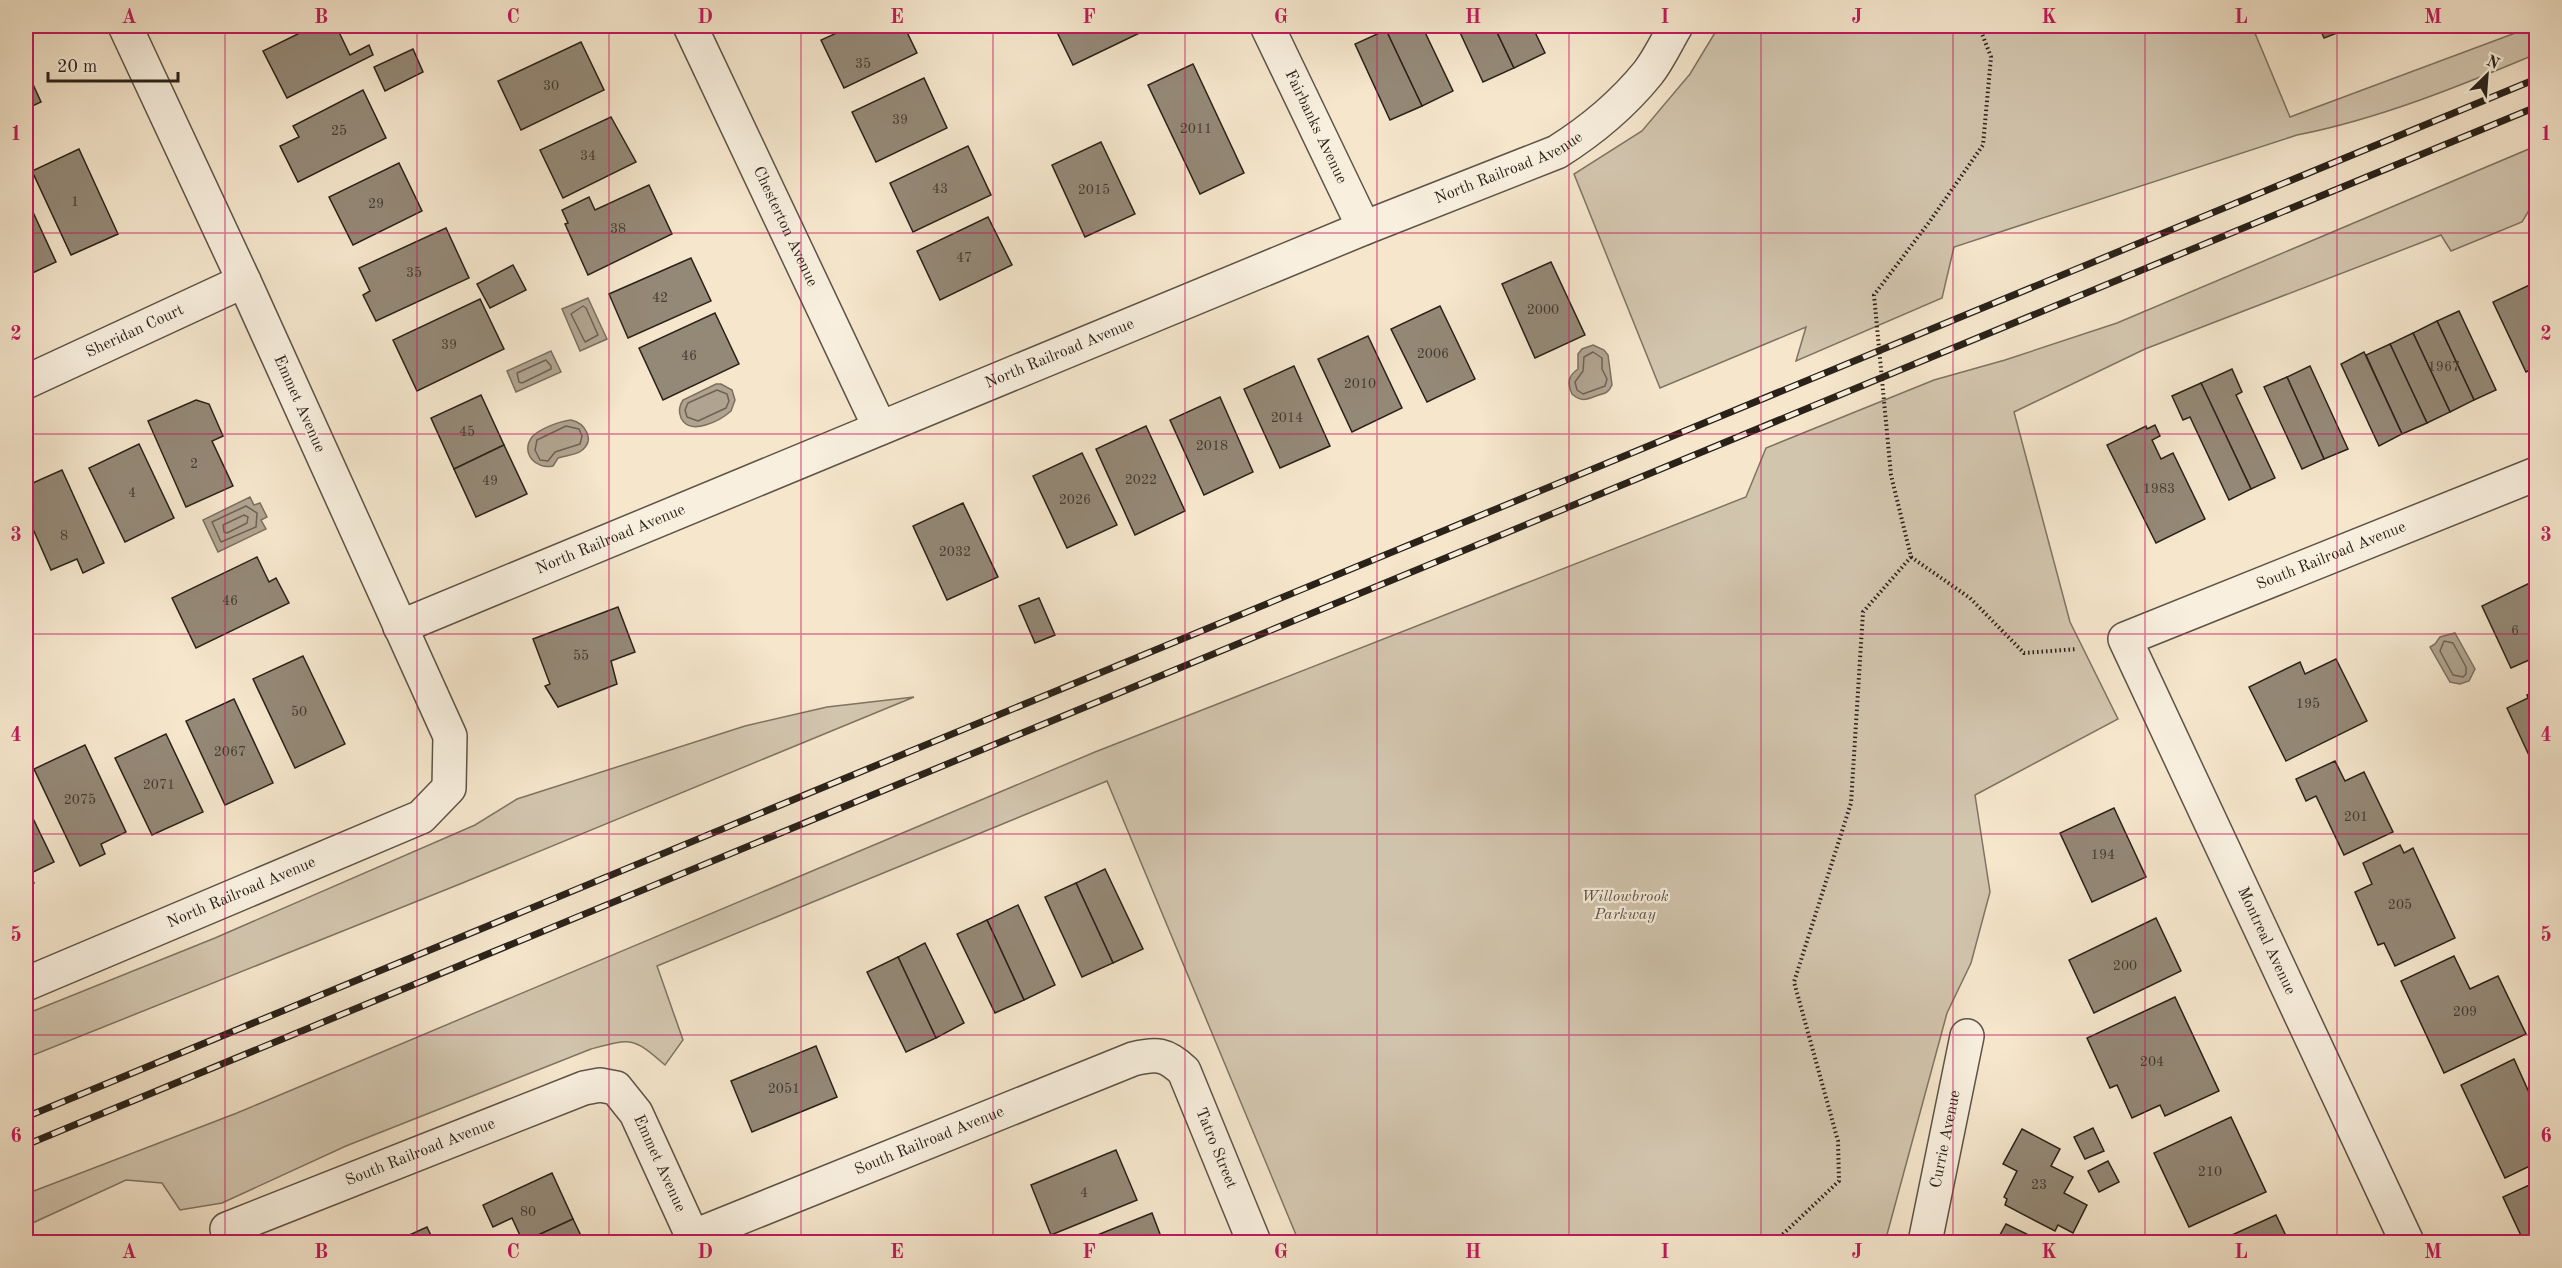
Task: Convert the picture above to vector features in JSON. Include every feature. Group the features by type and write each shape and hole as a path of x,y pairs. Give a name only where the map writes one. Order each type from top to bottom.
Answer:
{"street":[{"name":"Emmet Avenue","path":"125,26 244,281 450,736 449,788"},
{"name":"Chesterton Avenue","path":"690,26 880,428"},
{"name":"Fairbanks Avenue","path":"1268,26 1365,228"},
{"name":"North Railroad Avenue","path":"400,627 1365,228 1557,152 1611,113 1649,72 1676,26"},
{"name":"Sheridan Court","path":"26,382 244,281"},
{"name":"South Railroad Avenue","path":"2125,639 2536,474"},
{"name":"Montreal Avenue","path":"2125,639 2407,1242"},
{"name":"North Railroad Avenue","path":"26,984 421,817 449,788"},
{"name":"Currie Avenue","path":"1925,1242 1968,1036"},
{"name":"South Railroad Avenue","path":"693,1240 1133,1059 1150,1055 1171,1059"},
{"name":"Tatro Street","path":"1171,1059 1184,1071 1254,1242"},
{"name":"South Railroad Avenue","path":"227,1229 584,1088 600,1085 616,1088"},
{"name":"Emmet Avenue","path":"616,1088 636,1113 693,1240"}],"path":[{"path":"1979,26 1991,57 1983,145 1930,221 1874,295 1891,475 1911,557 1970,598 2024,653 2077,649"},
{"path":"1778,1242 1782,1235 1839,1181 1838,1141 1794,982 1851,803 1863,612 1911,557"}],"green space":[{"path":"1719,26 2252,26 2290,117 2534,26 2536,26 2536,54 2389,111 2297,135 1954,247 1942,298 1796,361 1806,327 1660,388 1574,174 1642,131 1690,74"},
{"name":"Willowbrook Parkway","path":"2536,146 2536,199 2522,222 2451,251 2441,235 2145,349 2014,412 2070,622 2118,719 1975,795 1990,892 1971,963 1947,1013 1885,1242 1299,1242 1107,781 657,966 683,1040 665,1065 646,1049 631,1042 605,1045 346,1146 222,1203 180,1210 162,1183 126,1180 26,1226 26,1194 237,1113 1095,752 1746,497 1766,448 1934,380 2005,360 2117,323"},
{"path":"914,697 460,884 26,1058 26,1014 215,938 475,825 517,799 745,726 827,707"}],"water":[{"path":"588,298 607,339 580,351 562,309"},
{"path":"1593,345 1604,350 1608,355 1612,385 1606,393 1584,400 1572,394 1569,380 1578,369 1578,354 1582,349"},
{"path":"551,351 561,372 516,392 507,371"},
{"path":"716,384 732,390 735,400 731,411 706,425 698,427 685,424 679,411 683,400"},
{"path":"571,420 581,425 587,432 588,442 585,447 578,453 558,458 553,466 547,467 536,463 528,449 532,437 550,426"},
{"path":"250,497 254,505 260,503 267,517 261,520 266,529 218,552 203,520"},
{"path":"2455,633 2475,669 2469,681 2460,684 2450,682 2430,647 2440,637"}],"building":[{"path":"314,26 336,26 350,55 369,45 373,55 287,98 263,51"},
{"path":"852,26 904,26 917,53 844,88 821,40"},
{"path":"1054,26 1154,26 1073,65"},
{"path":"1395,26 1422,26 1453,91 1422,106 1386,30"},
{"path":"1457,26 1494,26 1514,68 1483,82"},
{"path":"1494,26 1532,26 1545,53 1514,68"},
{"path":"2319,26 2355,26 2324,38"},
{"path":"1386,30 1422,106 1390,120 1355,44"},
{"path":"581,42 604,90 521,130 498,81"},
{"path":"413,49 423,72 385,91 374,67"},
{"path":"1193,64 1244,173 1200,194 1148,85"},
{"path":"26,69 41,102 26,109"},
{"path":"924,78 947,128 876,162 852,112"},
{"path":"363,90 386,138 298,182 280,146 299,137 293,126"},
{"path":"611,117 636,162 563,198 540,150"},
{"path":"1101,142 1135,214 1085,237 1052,165"},
{"path":"968,146 991,195 913,232 890,183"},
{"path":"79,149 118,234 71,255 32,171"},
{"path":"399,163 422,211 353,245 329,197"},
{"path":"649,185 672,234 588,275 565,224 568,223 562,210 589,197 595,210"},
{"path":"26,197 56,262 26,276"},
{"path":"988,217 1012,265 940,300 917,251"},
{"path":"446,228 469,278 376,321 363,295 370,291 359,268"},
{"path":"691,258 711,301 628,338 609,294"},
{"path":"1551,262 1585,335 1535,358 1502,284"},
{"path":"513,265 526,290 490,308 477,284"},
{"path":"2536,282 2536,367 2526,372 2493,302"},
{"path":"480,299 504,349 417,391 393,340"},
{"path":"1440,306 1475,379 1427,402 1391,329"},
{"path":"2459,311 2496,390 2474,400 2437,321"},
{"path":"715,313 739,364 663,400 639,348"},
{"path":"2437,321 2474,400 2450,412 2413,333"},
{"path":"2413,333 2450,412 2427,423 2390,344"},
{"path":"1368,336 1402,408 1352,432 1318,359"},
{"path":"2390,344 2427,423 2402,434 2366,355"},
{"path":"2364,352 2402,434 2379,446 2341,364"},
{"path":"1294,366 1330,446 1280,468 1244,389"},
{"path":"2310,366 2348,449 2324,459 2287,377"},
{"path":"2232,369 2242,392 2236,395 2275,478 2251,489 2201,383"},
{"path":"2287,377 2324,459 2302,469 2264,387"},
{"path":"2201,383 2251,489 2229,500 2190,417 2183,420 2172,396"},
{"path":"481,395 504,445 454,469 431,418"},
{"path":"1220,397 1253,472 1204,495 1170,420"},
{"path":"196,400 209,404 223,436 212,441 233,486 186,507 148,421"},
{"path":"2155,425 2160,436 2152,440 2161,459 2173,453 2205,519 2156,543 2107,445 2146,426 2147,429"},
{"path":"1146,426 1185,511 1135,535 1096,449"},
{"path":"139,444 174,518 125,542 89,468"},
{"path":"504,445 527,494 476,517 454,469"},
{"path":"1082,453 1117,525 1067,548 1033,476"},
{"path":"62,470 104,563 83,573 77,559 51,570 26,513 26,486"},
{"path":"963,503 998,577 947,600 913,526"},
{"path":"257,557 269,582 276,578 289,603 196,648 172,598"},
{"path":"2536,580 2536,657 2511,668 2482,606"},
{"path":"1039,598 1055,635 1035,643 1019,606"},
{"path":"618,607 635,652 611,661 617,684 558,707 545,686 550,684 533,639"},
{"path":"303,656 345,744 295,768 253,679"},
{"path":"2336,659 2367,721 2286,761 2249,687 2300,662 2305,674"},
{"path":"2536,691 2536,765 2534,766 2507,708 2528,698 2527,695"},
{"path":"234,699 273,783 225,805 186,721"},
{"path":"166,734 203,812 152,835 115,758"},
{"path":"85,745 126,832 101,844 105,854 80,866 34,769"},
{"path":"2335,761 2345,781 2364,772 2393,832 2344,855 2316,796 2306,801 2296,779"},
{"path":"26,804 54,862 29,874 34,883 26,887"},
{"path":"2114,808 2146,877 2092,902 2060,833"},
{"path":"2400,845 2404,853 2413,848 2455,938 2395,966 2384,943 2378,945 2355,892 2372,884 2363,863"},
{"path":"1105,869 1143,949 1113,963 1076,883"},
{"path":"1076,883 1113,963 1082,977 1045,897"},
{"path":"1018,905 1055,985 1024,1000 987,920"},
{"path":"2156,918 2181,971 2094,1013 2069,960"},
{"path":"987,920 1024,1000 995,1013 957,934"},
{"path":"925,943 964,1023 936,1038 898,957"},
{"path":"2454,956 2470,989 2498,976 2526,1034 2444,1073 2401,981"},
{"path":"898,957 936,1038 906,1052 867,972"},
{"path":"2175,997 2219,1091 2165,1116 2160,1105 2132,1118 2117,1085 2110,1088 2087,1038"},
{"path":"816,1046 837,1097 752,1132 731,1081"},
{"path":"2514,1059 2536,1108 2536,1163 2505,1178 2461,1085"},
{"path":"2231,1117 2266,1192 2189,1227 2154,1153"},
{"path":"2093,1128 2104,1151 2085,1159 2074,1137"},
{"path":"2022,1129 2060,1149 2051,1166 2073,1177 2064,1193 2087,1205 2073,1233 2058,1225 2055,1231 2005,1205 2007,1199 2004,1197 2017,1171 2003,1164"},
{"path":"1116,1150 1137,1200 1051,1235 1031,1185"},
{"path":"2108,1161 2119,1182 2099,1192 2088,1171"},
{"path":"552,1173 573,1219 523,1242 512,1218 493,1227 483,1205"},
{"path":"2536,1182 2536,1242 2524,1242 2503,1197"},
{"path":"1152,1213 1163,1242 1080,1242"},
{"path":"2276,1215 2289,1242 2225,1242 2223,1239"},
{"path":"573,1219 584,1242 523,1242"},
{"path":"2006,1224 2043,1242 1996,1242"},
{"path":"427,1227 434,1242 394,1242"}],"railway":[{"path":"26,1117 2536,79"},
{"path":"26,1145 2536,107"}]}
